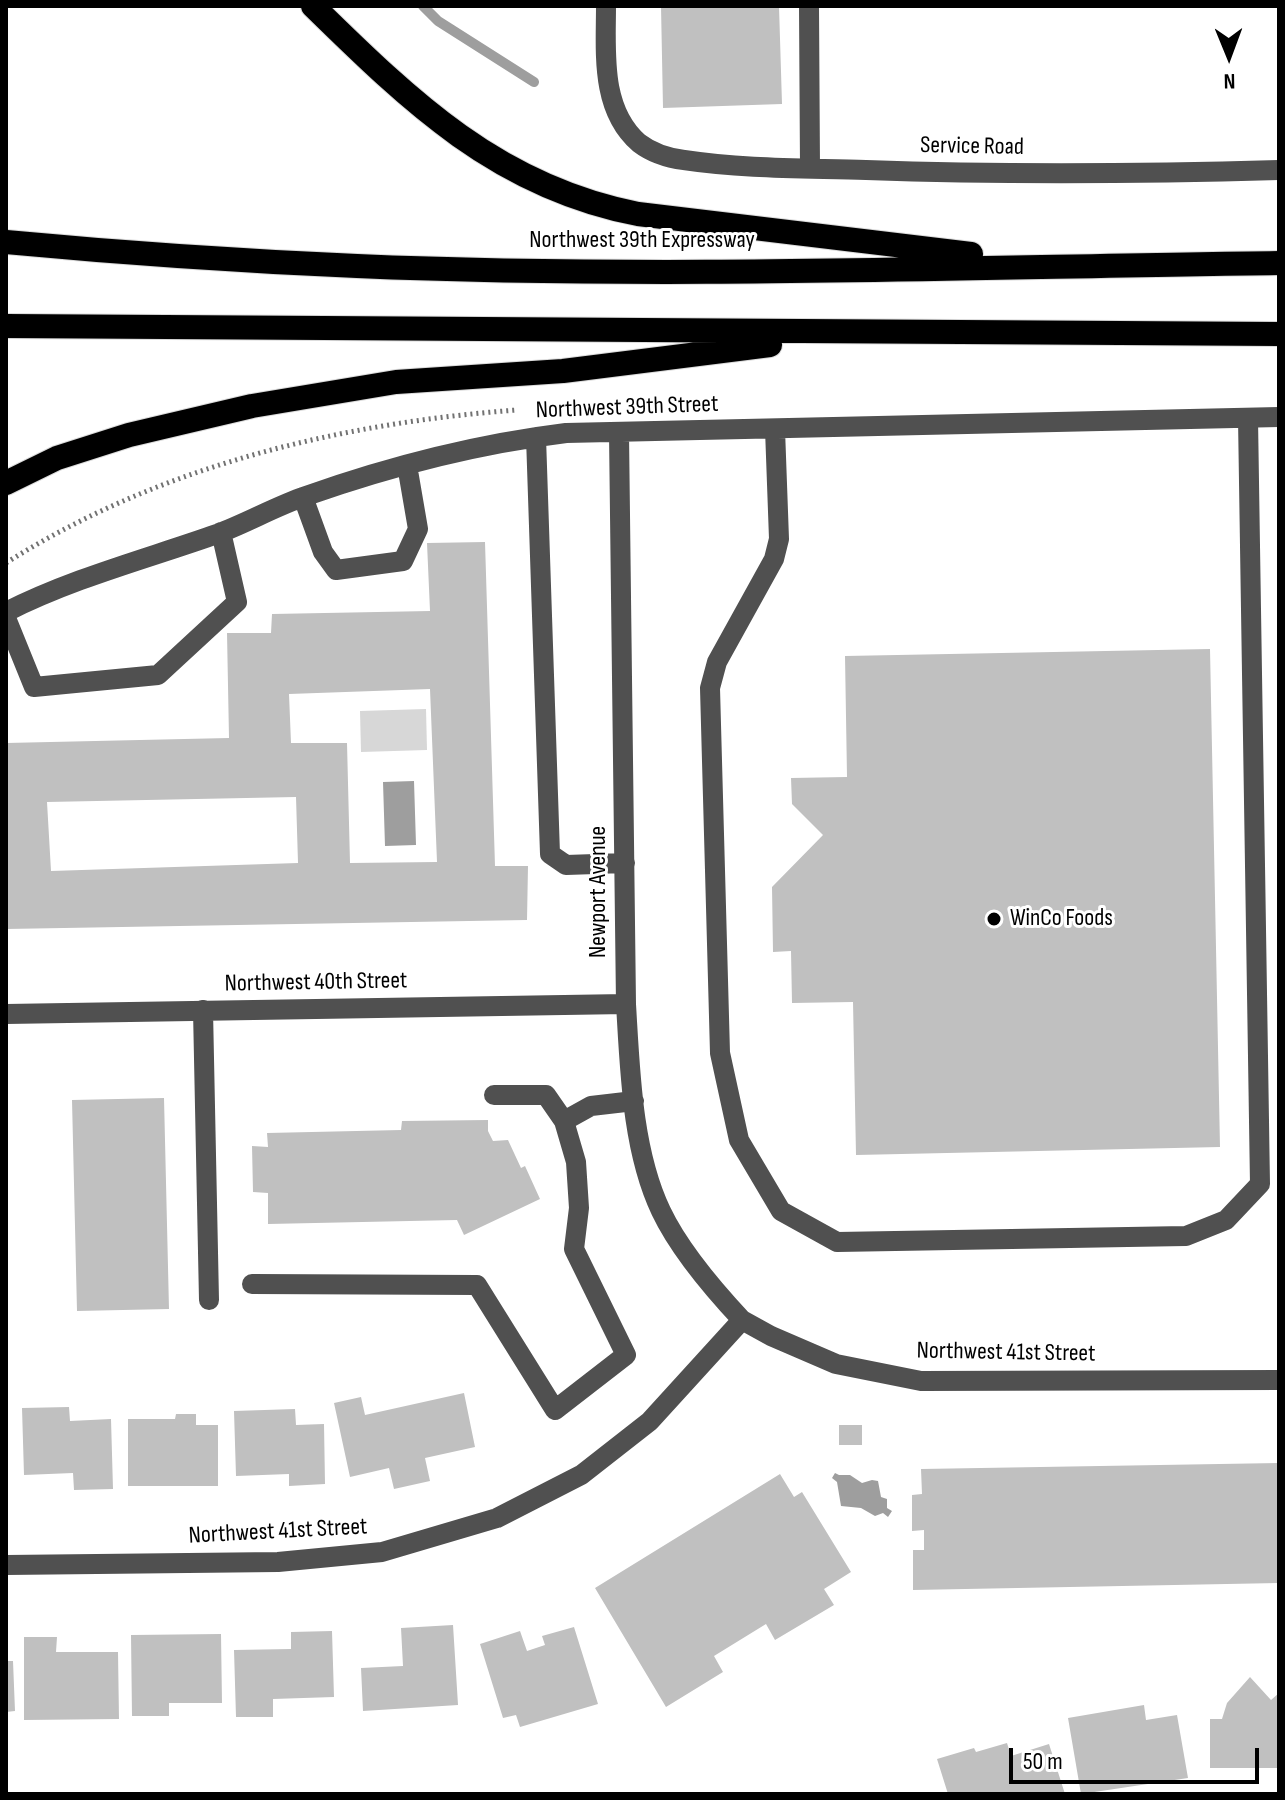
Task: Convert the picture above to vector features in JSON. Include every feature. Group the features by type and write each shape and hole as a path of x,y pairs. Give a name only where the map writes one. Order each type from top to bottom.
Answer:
{"highway":[{"path":"313,6 388,80 441,123 477,149 513,169 580,199 638,214 1069,266"},
{"name":"Northwest 39th Expressway","path":"6,242 140,254 359,266 674,271 1279,263"},
{"path":"6,326 1279,334"},
{"path":"6,483 57,458 129,435 252,406 396,382 563,371 863,333"}],"street":[{"name":"Service Road","path":"606,6 606,74 619,117 639,142 665,156 684,160 810,168 1083,174 1279,170"},
{"path":"809,6 810,168"},
{"name":"Northwest 39th Street","path":"6,612 81,578 221,532 303,497 443,454 536,437 566,433 1279,417"},
{"path":"775,429 779,539 774,559 717,662 710,688 720,1053 739,1140 781,1211 837,1242 1186,1236 1226,1220 1260,1184 1248,418"},
{"name":"Newport Avenue","path":"619,433 626,1004 630,1082 644,1166 661,1212 710,1287 742,1320"},
{"path":"536,437 550,854 566,865 625,863"},
{"path":"303,497 323,552 336,570 403,561 418,529 407,465"},
{"path":"6,618 34,687 158,675 237,602 221,532"},
{"name":"Northwest 40th Street","path":"6,1014 626,1004"},
{"path":"203,1010 209,1300"},
{"path":"252,1284 477,1285 555,1410 626,1355 574,1249 579,1208 576,1162 564,1121 546,1095 494,1095"},
{"path":"564,1121 591,1106 634,1101"},
{"name":"Northwest 41st Street","path":"6,1565 278,1562 382,1552 497,1518 581,1475 642,1428 742,1320 836,1364 921,1381 1279,1380"}],"shaded area":[{"path":"426,709 427,750 361,752 360,711"},
{"path":"414,781 416,845 385,846 383,782"},
{"path":"835,1473 850,1475 862,1483 878,1481 881,1497 887,1499 887,1508 892,1511 888,1517 883,1513 875,1516 861,1508 841,1506 837,1482 832,1478"}],"building":[{"path":"661,6 779,6 782,104 663,108"},
{"path":"485,542 495,866 528,866 527,920 6,929 6,743 229,738 227,633 271,633 272,614 430,611 427,543","holes":["430,689 437,862 350,863 347,743 291,743 289,694","296,797 298,863 51,871 47,802"]},
{"name":"WinCo Foods","path":"1210,649 1220,1147 856,1155 853,1002 792,1003 791,951 773,952 772,887 823,835 792,804 791,778 847,777 845,656"},
{"path":"164,1098 169,1309 77,1311 72,1100"},
{"path":"488,1120 488,1131 493,1141 508,1140 521,1168 525,1166 540,1199 464,1235 457,1220 268,1224 268,1193 253,1192 252,1146 268,1147 267,1133 401,1130 402,1121"},
{"path":"464,1393 475,1447 425,1458 430,1481 394,1489 389,1468 350,1477 334,1403 361,1397 365,1415"},
{"path":"69,1407 70,1421 111,1419 113,1489 74,1490 73,1473 24,1475 22,1408"},
{"path":"295,1409 296,1425 324,1424 325,1484 289,1486 289,1474 236,1476 234,1411"},
{"path":"176,1414 196,1414 196,1425 218,1425 218,1486 128,1486 128,1419 175,1419"},
{"path":"839,1425 862,1425 862,1445 839,1445"},
{"path":"1279,1463 1279,1583 913,1590 913,1550 924,1550 924,1530 912,1531 912,1495 922,1494 921,1469"},
{"path":"780,1474 794,1497 802,1492 851,1572 824,1589 834,1605 775,1640 766,1624 714,1656 723,1672 666,1707 595,1588"},
{"path":"453,1625 458,1705 363,1711 361,1668 403,1666 401,1628"},
{"path":"574,1627 598,1704 520,1727 516,1715 503,1718 480,1644 520,1631 527,1651 545,1645 542,1636"},
{"path":"332,1631 334,1697 273,1699 273,1717 236,1717 234,1650 291,1649 291,1632"},
{"path":"221,1634 222,1703 169,1703 169,1716 132,1716 131,1635"},
{"path":"24,1637 57,1637 56,1652 118,1652 119,1719 24,1720"},
{"path":"6,1661 13,1661 15,1711 6,1712"},
{"path":"1250,1677 1271,1700 1279,1693 1279,1768 1210,1768 1210,1719 1222,1719 1227,1703"},
{"path":"1144,1705 1146,1720 1177,1715 1188,1778 1081,1794 1068,1718"},
{"path":"1007,1743 1011,1756 1049,1744 1065,1794 948,1794 937,1759 974,1748 976,1752"}],"waterway":[{"path":"423,6 438,21 534,82"}],"place":[{"name":"WinCo Foods","path":"994,919"}]}
